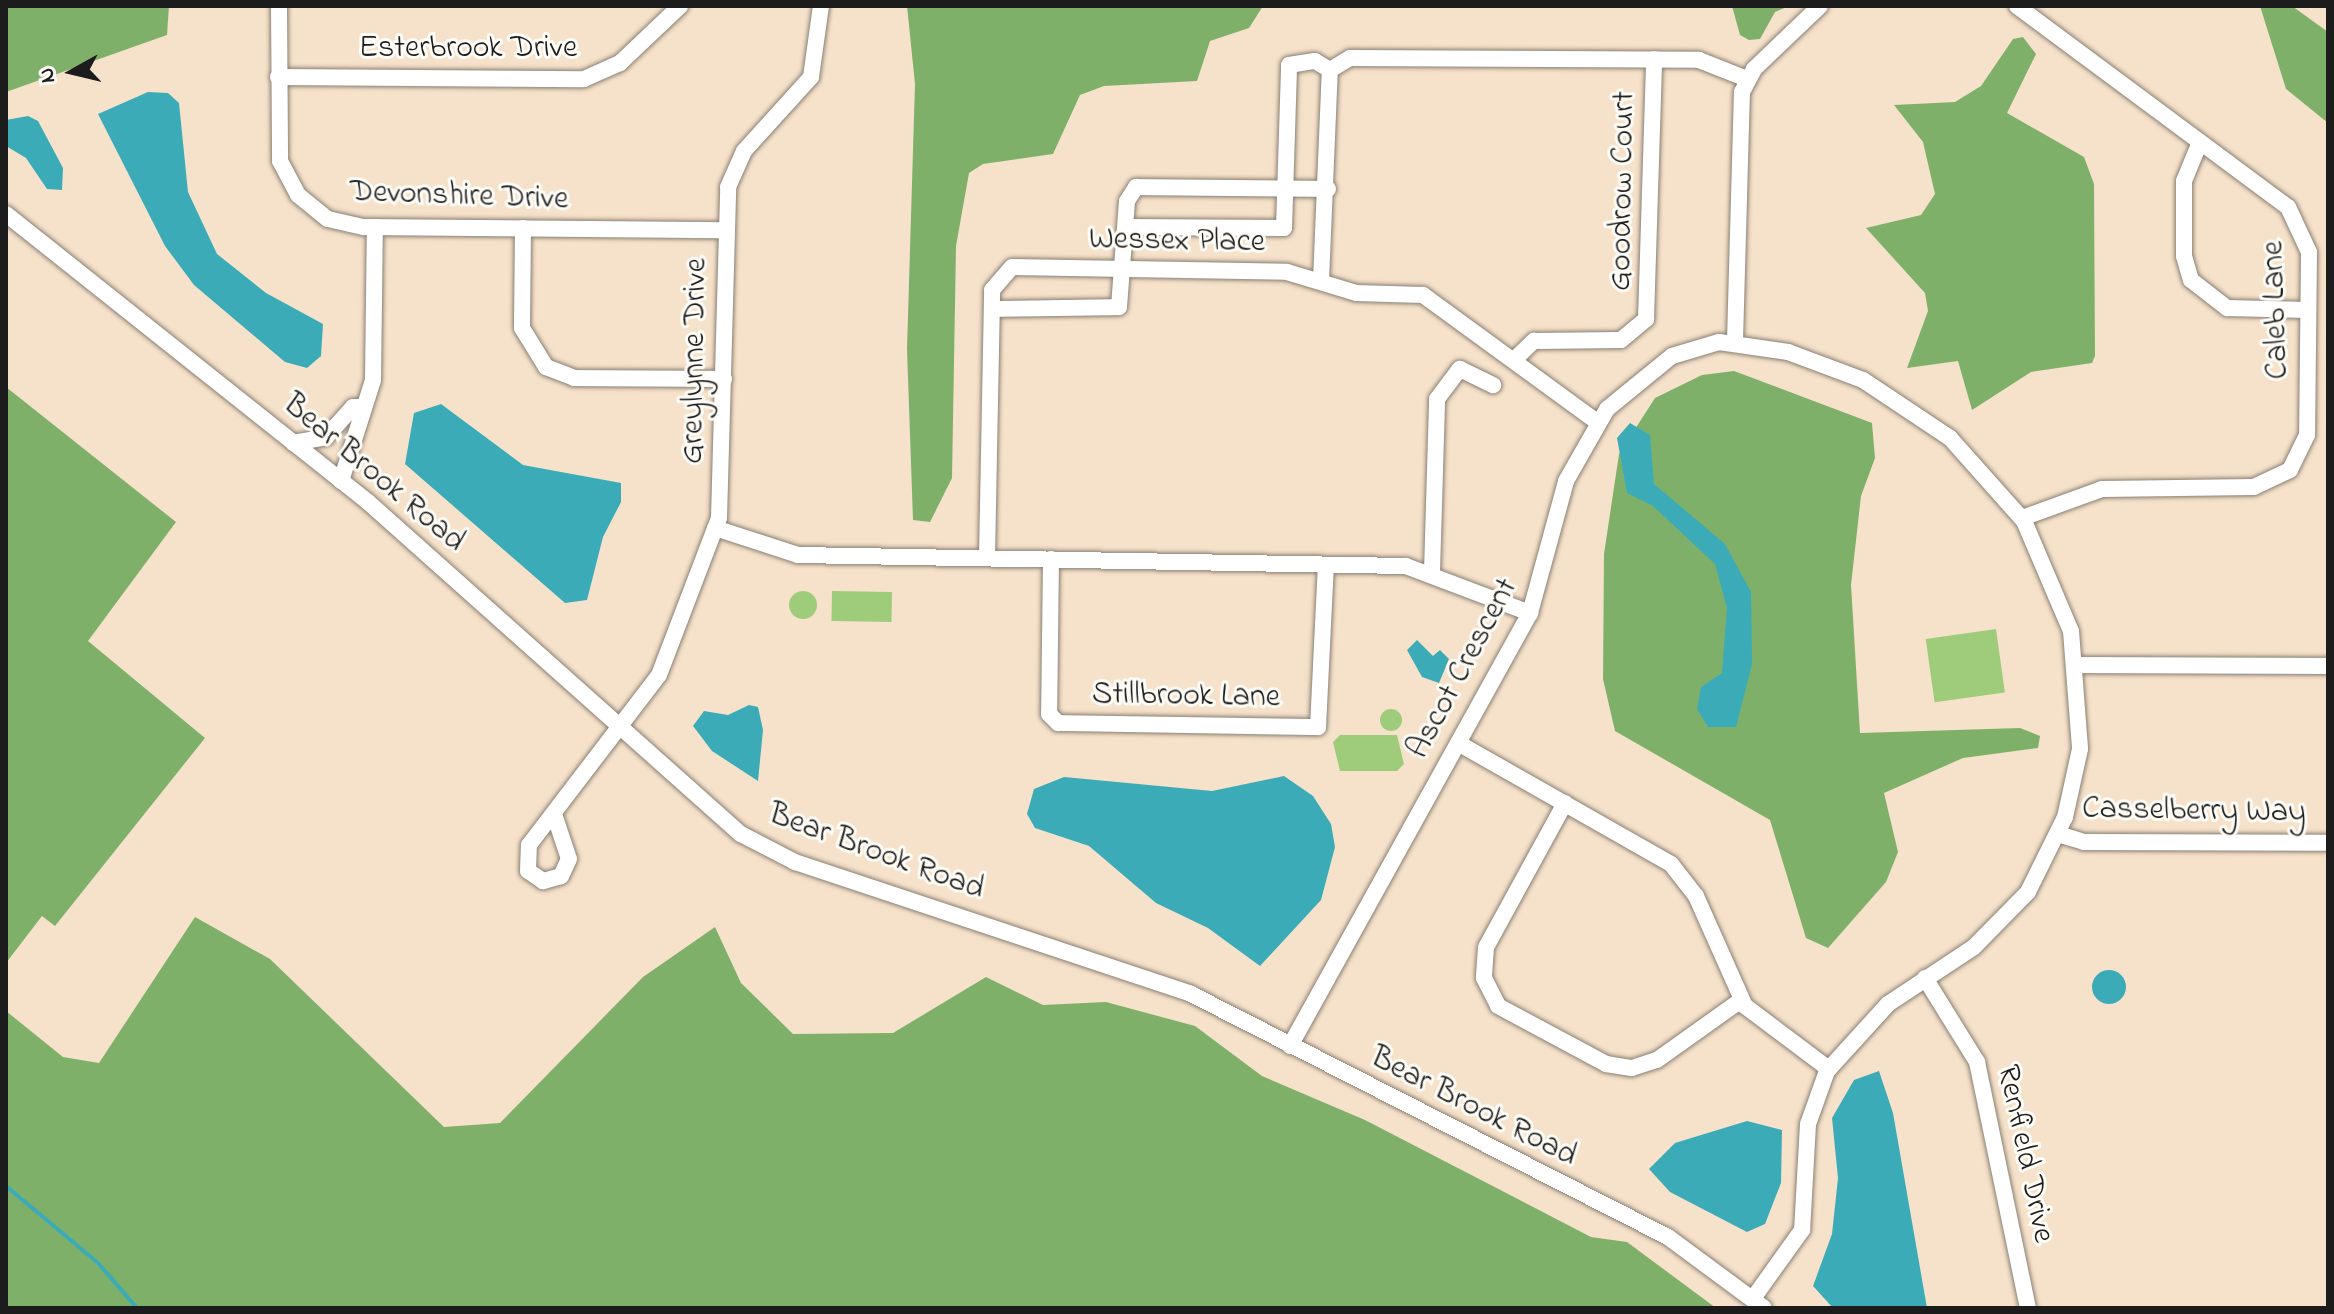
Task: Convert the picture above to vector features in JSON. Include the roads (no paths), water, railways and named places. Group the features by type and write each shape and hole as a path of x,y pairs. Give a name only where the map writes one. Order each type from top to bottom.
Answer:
{"street":[{"name":"Devonshire Drive","path":"279,6 278,146 293,189 328,219 375,227 726,230"},
{"name":"Esterbrook Drive","path":"278,77 584,79 620,63 680,6"},
{"name":"Greylynne Drive","path":"554,814 619,722 663,667 715,528 723,496 726,230 735,166 814,72 821,6"},
{"path":"1735,341 1740,106 1747,79 1820,6"},
{"name":"Caleb Lane","path":"2017,6 2200,142 2300,221 2308,243 2306,440 2282,477 2254,487 2106,488 2022,518"},
{"path":"1330,70 1368,53 1654,59 1713,62 1747,79"},
{"name":"Goodrow Court","path":"1514,360 1534,341 1614,341 1645,322 1654,59"},
{"path":"1126,227 1281,230 1287,188 1290,64 1315,61 1330,70"},
{"path":"1321,281 1328,189 1330,70"},
{"path":"2200,142 2184,184 2191,280 2227,308 2308,310"},
{"path":"992,309 1113,310 1125,298 1127,197 1138,186 1328,189"},
{"name":"Bear Brook Road","path":"6,214 341,481 619,722 718,817 765,848 1110,962 1290,1046 1668,1237 1759,1303"},
{"path":"341,481 373,380 375,227"},
{"path":"523,228 522,328 546,367 574,378 724,379"},
{"name":"Wessex Place","path":"987,558 992,309 995,281 1010,268 1281,271 1356,293 1426,296 1597,422"},
{"name":"Ascot Crescent","path":"1290,1046 1530,613 1566,481 1597,422 1672,356 1735,341 1808,357 1896,398 1965,451 2022,518 2058,589 2077,665 2080,749 2058,834 2001,923 1873,1017 1829,1069 1808,1124 1802,1230 1759,1303"},
{"path":"1432,572 1437,399 1460,369 1493,385"},
{"path":"293,443 326,437 353,407 364,407"},
{"path":"715,528 796,555 1326,565 1432,572 1530,613"},
{"name":"Stillbrook Lane","path":"1051,559 1049,716 1090,724 1318,727 1326,565"},
{"path":"2077,665 2328,666"},
{"path":"1458,743 1565,803 1681,874 1741,1000 1829,1069"},
{"path":"1565,803 1486,947 1485,983 1498,1006 1601,1062 1632,1068 1661,1057 1741,1000"},
{"name":"Casselberry Way","path":"2058,834 2084,842 2328,843"},
{"name":"Renfield Drive","path":"1925,978 1977,1062 2028,1308"}],"water":[{"path":"148,92 168,93 179,103 188,192 217,254 266,293 323,324 321,356 307,368 285,362 194,285 165,246 98,114"},
{"path":"28,116 38,121 63,168 62,190 47,189 26,158 6,146 6,120"},
{"path":"441,404 523,465 621,483 621,502 603,537 587,600 565,603 405,464 414,413"},
{"path":"1630,423 1650,435 1654,484 1725,544 1751,592 1752,664 1736,727 1708,727 1697,709 1701,687 1722,673 1727,608 1715,564 1653,506 1627,493 1617,438"},
{"path":"1417,640 1433,656 1440,650 1449,659 1439,683 1422,677 1407,650"},
{"path":"749,705 758,707 763,730 758,781 712,751 693,726 704,711 728,715"},
{"path":"1284,776 1313,796 1331,824 1335,847 1321,900 1260,966 1208,928 1156,903 1089,846 1035,828 1027,814 1034,789 1064,777 1212,791"},
{"path":"2109,970 2121,975 2126,987 2121,999 2109,1004 2097,999 2092,987 2097,975"},
{"path":"1879,1071 1893,1113 1927,1308 1833,1308 1813,1286 1832,1234 1838,1178 1832,1118 1854,1080"},
{"path":"1747,1121 1782,1130 1781,1183 1765,1224 1747,1232 1670,1192 1649,1169 1675,1143"}],"waterway":[{"path":"6,1186 98,1263 137,1308"}]}
